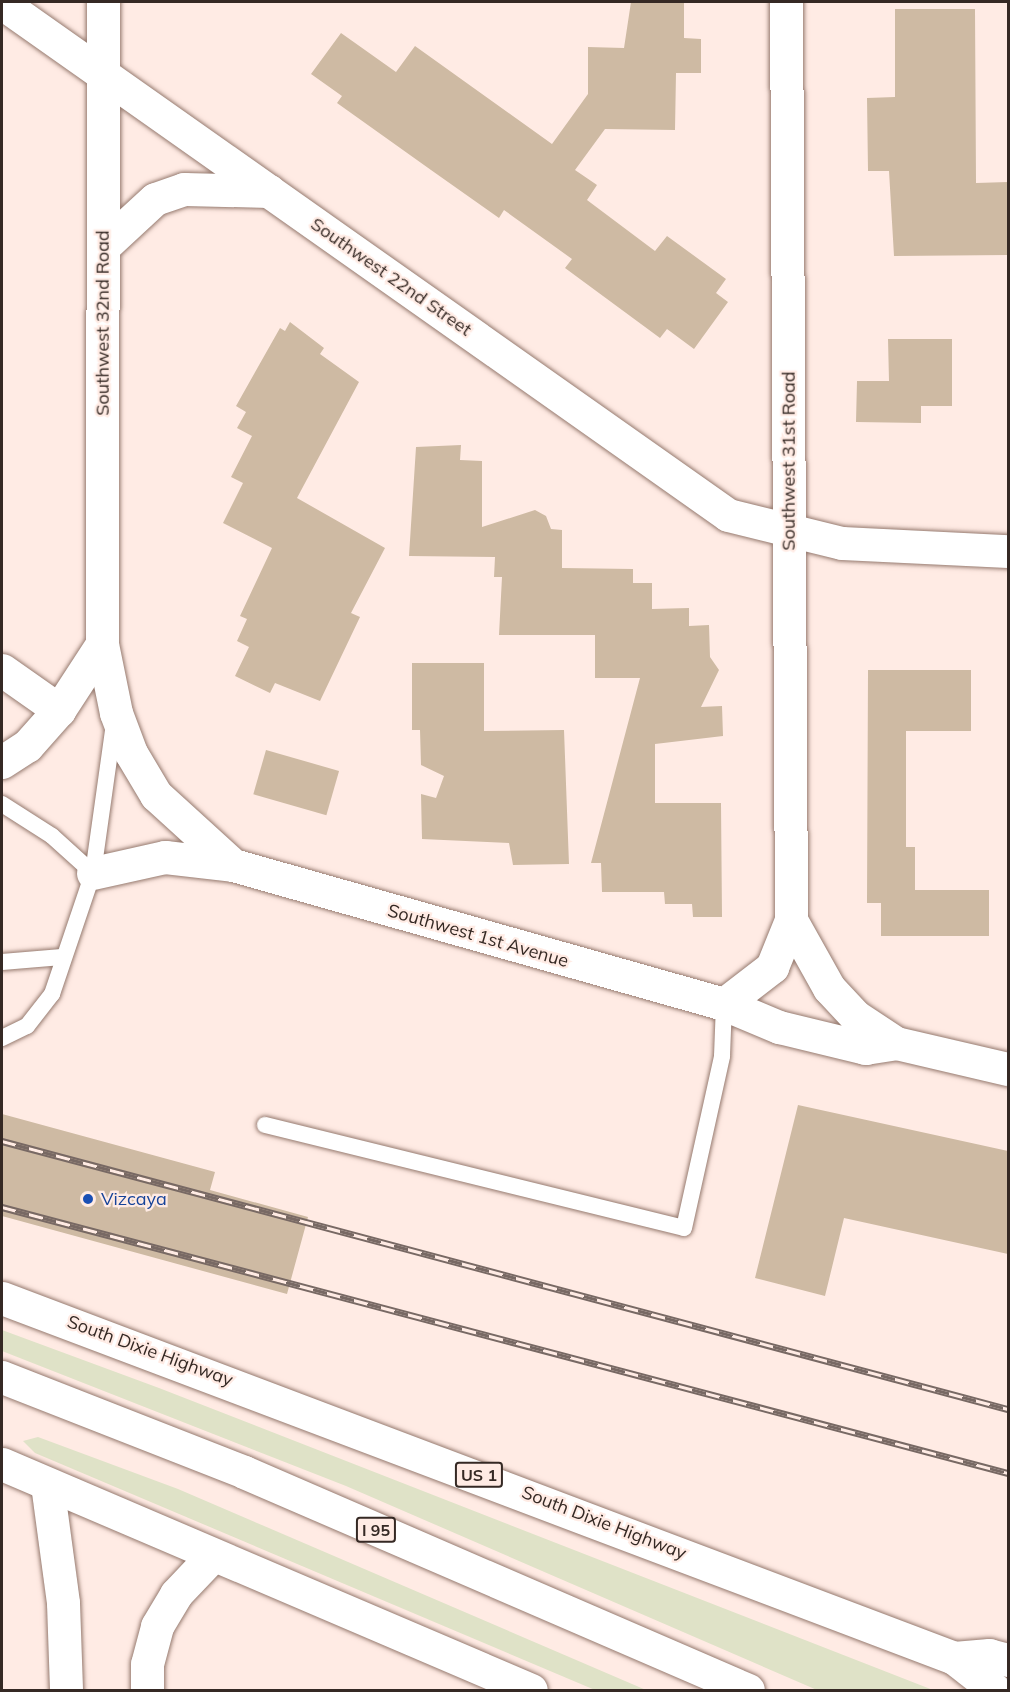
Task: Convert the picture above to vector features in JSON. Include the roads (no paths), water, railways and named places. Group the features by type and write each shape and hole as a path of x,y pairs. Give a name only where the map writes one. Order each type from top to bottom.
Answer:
{"main road":[{"name":"Southwest 32nd Road","path":"104,2 102,644 116,713"},
{"name":"Southwest 31st Road","path":"786,2 791,920"},
{"name":"Southwest 22nd Street","path":"2,3 728,515 790,533 907,550 1008,552"},
{"path":"104,246 155,199 184,189 269,191"},
{"path":"2,762 27,747 59,710 102,644"},
{"path":"2,670 59,710"},
{"name":"Southwest 1st Avenue","path":"116,713 131,753 156,795 233,865"},
{"name":"Southwest 1st Avenue","path":"93,873 165,857 233,865 724,1004 779,1027 865,1048 896,1043"},
{"path":"724,1004 772,967 791,920"},
{"name":"Southwest 1st Avenue","path":"791,920 829,988 855,1016 896,1043 1008,1069"},
{"name":"South Dixie Highway","path":"2,1298 954,1658 995,1690"},
{"name":"I 95","path":"2,1377 244,1472 748,1690"},
{"path":"2,1464 531,1690"},
{"path":"47,1484 63,1603 66,1690"},
{"path":"147,1690 148,1655 157,1626 176,1594 213,1554"},
{"path":"954,1658 989,1655 1008,1660"}],"lane":[{"path":"2,1038 35,1018 52,994 93,873 116,713"},
{"path":"2,804 52,836 93,873"},
{"path":"2,962 63,957"},
{"path":"265,1125 684,1228 722,1056 724,1004"}],"railway":[{"path":"2,1141 1008,1409"},
{"path":"2,1207 1008,1473"}],"place":[{"name":"Vizcaya","path":"88,1199"}]}
